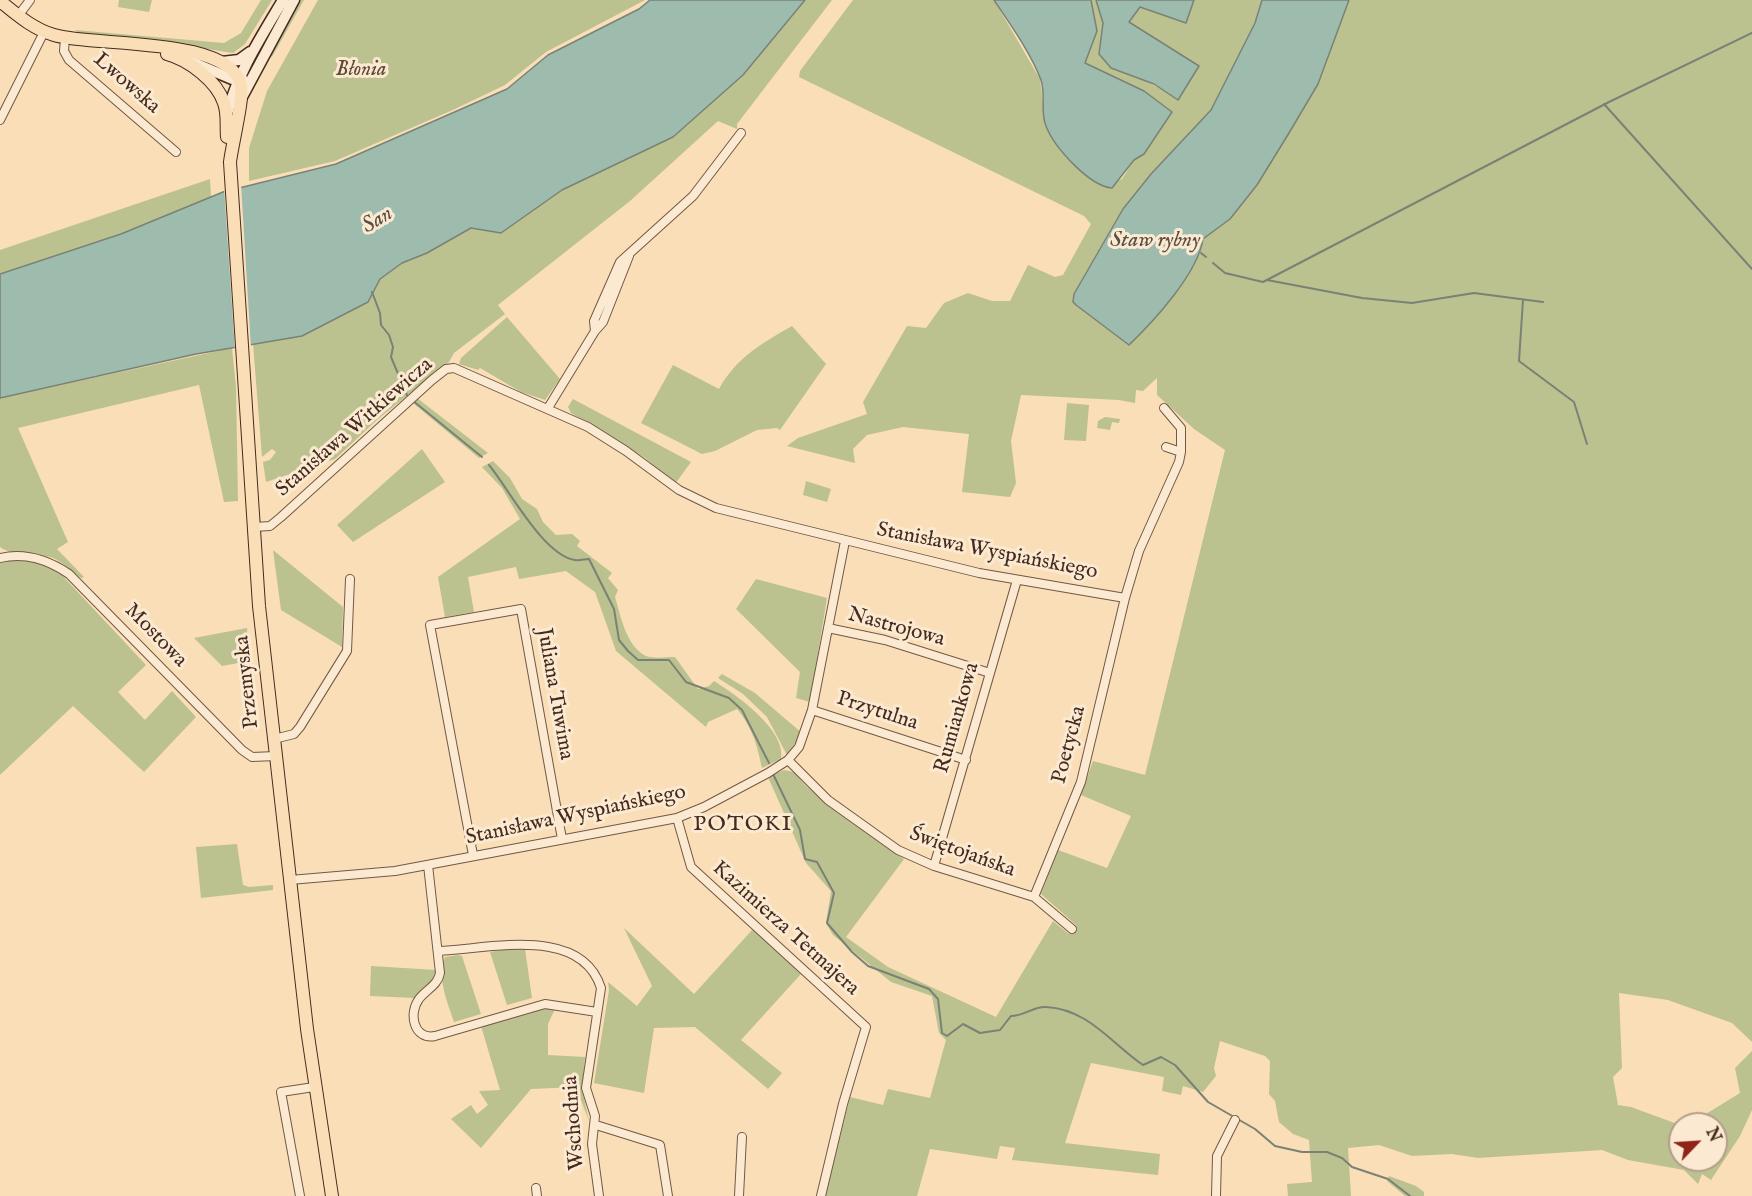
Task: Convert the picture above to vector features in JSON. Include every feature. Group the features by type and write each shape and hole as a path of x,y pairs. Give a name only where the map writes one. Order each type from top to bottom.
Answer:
{"main road":[{"name":"Przemyska","path":"283,0 253,50 239,79 227,115 227,148 230,165 259,606 314,1087 332,1196"},
{"name":"Przemyska","path":"230,165 241,98 294,0"},
{"name":"Lwowska","path":"0,1 18,16 44,32 65,38 188,51 222,62 234,70 239,79"},
{"name":"Lwowska","path":"136,45 239,79"},
{"path":"222,62 239,60 253,50"},
{"name":"Lwowska","path":"181,58 213,86 223,100 227,115"},
{"path":"241,98 239,79 257,67"}],"street":[{"path":"18,16 30,0"},
{"path":"0,120 44,32"},
{"name":"Lwowska","path":"65,38 64,51 69,60 176,152"},
{"path":"548,408 595,331 603,322 630,252 693,196 741,133"},
{"name":"Stanisława Witkiewicza","path":"254,527 270,526 281,518 446,369 458,370 548,408 608,439 699,502 845,541"},
{"path":"1125,598 1139,551 1175,476 1181,452 1181,428 1164,408"},
{"path":"1166,447 1181,452"},
{"name":"Stanisława Wyspiańskiego","path":"290,880 395,871 677,818 704,807 788,760 806,733 812,710 845,541 1017,580 1125,598"},
{"name":"Mostowa","path":"0,558 35,558 54,564 69,574 242,750 252,757 276,756"},
{"path":"274,739 294,734 300,727 347,651 350,579"},
{"name":"Rumiankowa","path":"934,866 1017,580"},
{"name":"Poetycka","path":"1034,897 1081,782 1125,598"},
{"name":"Juliana Tuwima","path":"473,855 430,625 521,609 562,839"},
{"name":"Nastrojowa","path":"828,628 885,640 990,673"},
{"name":"Przytulna","path":"812,710 966,760"},
{"name":"Świętojańska","path":"788,760 810,784 852,818 898,850 934,866 1034,897 1072,929"},
{"name":"Kazimierza Tetmajera","path":"677,818 691,867 866,1028 843,1104 821,1196"},
{"path":"428,865 439,951 439,980 417,1004 414,1026 418,1033 425,1037 435,1036 544,1004 597,1012"},
{"name":"Wschodnia","path":"439,951 527,943 580,958 590,964 601,988 586,1088 596,1125 592,1144 599,1196"},
{"path":"300,1196 281,1092 314,1087"},
{"path":"1216,1196 1217,1156 1235,1120"},
{"path":"596,1125 660,1145 668,1196"},
{"path":"739,1196 742,1137"}],"green space":[{"path":"119,0 152,0 149,12 118,7"},
{"path":"261,0 272,0 245,44 233,53 135,38 78,33 75,30 224,43 241,33"},
{"path":"300,0 304,0 272,57 269,55"},
{"name":"Błonia","path":"318,0 645,0 546,52 505,85 455,109 335,161 249,181 249,148 267,91"},
{"path":"805,0 832,0 737,124 737,129 718,121 630,201 498,305 505,314 454,353 449,362 378,419 335,459 266,482 263,462 270,460 276,452 272,449 262,457 253,344 302,336 368,302 380,279 402,263 427,253 471,228 501,233 562,190 673,137 743,75"},
{"path":"853,0 994,0 1040,79 1046,126 1067,157 1104,187 1122,179 1134,160 1144,154 1172,112 1144,91 1085,63 1097,31 1091,0 1096,0 1102,16 1103,32 1100,44 1119,71 1140,78 1178,100 1198,66 1129,22 1140,7 1185,23 1194,0 1262,0 1255,22 1211,110 1151,174 1116,220 1074,294 1073,302 1076,305 1129,345 1174,296 1193,266 1203,239 1230,219 1257,185 1318,84 1349,0 1752,0 1752,1042 1732,1023 1668,1000 1619,993 1622,1068 1613,1077 1618,1105 1631,1107 1668,1121 1668,1167 1628,1160 1602,1150 1478,1158 1452,1154 1412,1156 1379,1145 1348,1148 1351,1196 1288,1196 1287,1184 1312,1182 1309,1140 1293,1134 1279,1122 1275,1101 1269,1094 1270,1061 1265,1056 1220,1041 1214,1068 1216,1076 1203,1092 1183,1086 1181,1095 1162,1091 1164,1077 1091,1063 1065,1143 1160,1154 1158,1175 1012,1160 1015,1148 1000,1146 997,1159 930,1149 917,1196 825,1196 850,1097 883,1105 888,1089 930,1098 946,1040 939,1033 932,996 891,982 833,935 826,923 831,891 806,863 768,777 784,770 794,772 806,786 841,815 904,859 846,937 888,967 996,1017 1053,921 1069,934 1076,925 1041,894 1058,850 1107,868 1131,816 1081,795 1093,761 1145,775 1225,450 1194,429 1157,395 1157,378 1143,391 1136,390 1135,403 1119,400 1021,395 1011,441 1016,483 1010,497 962,492 969,434 903,427 867,435 853,449 855,463 787,446 798,438 867,414 863,402 907,326 926,328 944,303 968,293 992,301 1010,301 1028,265 1055,277 1063,275 1091,224 1084,216 799,77 800,71"},
{"path":"210,179 211,197 121,234 0,274 0,250"},
{"path":"507,317 560,379 545,400 521,392 480,368 478,370 459,364 461,358"},
{"path":"792,326 826,364 780,430 777,428 757,430 715,451 702,454 641,423 673,365 719,389 733,368 742,360 760,345"},
{"path":"232,348 236,387 238,501 224,502 199,385 18,428 68,542 57,549 84,577 81,578 53,558 12,552 0,547 0,398"},
{"path":"417,398 488,453 479,458 413,403"},
{"path":"573,399 691,462 675,484 645,458 571,413 568,407"},
{"path":"1067,403 1089,405 1086,441 1064,440"},
{"path":"1105,417 1120,419 1119,423 1112,422 1110,430 1097,428 1098,421"},
{"path":"422,449 445,482 353,542 337,525"},
{"path":"493,461 510,478 522,499 537,509 543,522 556,535 572,534 580,541 577,546 612,573 608,578 618,590 615,597 622,622 629,638 639,651 649,657 675,657 698,689 709,686 714,681 746,704 758,714 776,736 781,748 781,759 762,768 753,736 747,722 737,709 708,722 706,727 616,651 595,592 566,571 519,579 516,567 468,577 474,612 445,617 438,577 520,519 502,488 482,467"},
{"path":"806,481 831,489 827,502 803,495"},
{"path":"273,550 343,607 342,647 281,610"},
{"path":"9,559 41,562 61,574 146,665 118,692 145,720 172,691 196,717 144,772 73,706 0,775 0,563"},
{"path":"756,579 827,598 810,702 796,698 800,672 736,609"},
{"path":"247,628 249,661 222,666 194,638"},
{"path":"722,674 755,693 802,733 787,755 767,717 743,694 718,678"},
{"path":"237,844 243,885 249,887 273,885 273,890 201,898 196,847"},
{"path":"624,928 694,994 753,929 801,974 741,1040 782,1073 768,1089 695,1027 654,1028 644,1093 594,1083 609,990 608,982 637,1006 652,986"},
{"path":"525,949 532,998 507,1005 490,952"},
{"path":"462,956 481,1014 454,1022 444,990 442,973 445,957"},
{"path":"371,966 436,970 436,976 415,998 370,996"},
{"path":"542,1008 555,1009 548,1024 548,1055 585,1057 582,1089 589,1121 576,1087 531,1089 481,1148 451,1119 471,1105 477,1114 488,1105 479,1091 500,1090 481,1026"},
{"path":"1752,1051 1752,1110 1740,1136 1728,1154 1728,1112 1709,1112 1740,1093 1735,1068"},
{"path":"1686,1172 1716,1172 1711,1180 1702,1174 1698,1184"},
{"path":"1389,1176 1416,1186 1424,1192 1424,1196 1405,1196 1387,1181"}],"water":[{"name":"San","path":"650,0 805,0 743,75 673,137 562,190 501,233 471,228 427,253 402,263 380,279 368,302 302,336 196,354 0,398 0,274 121,234 223,192 336,164 507,89 548,55 639,9"},
{"name":"Staw rybny","path":"994,0 1091,0 1097,31 1085,63 1144,91 1172,112 1144,154 1134,160 1112,188 1103,186 1083,173 1064,154 1050,135 1044,121 1042,86 1037,70"},
{"path":"1096,0 1194,0 1186,23 1140,7 1129,22 1199,66 1178,100 1154,84 1111,68 1099,54 1103,23"},
{"name":"Staw rybny","path":"1262,0 1349,0 1318,84 1257,185 1230,219 1203,239 1193,267 1174,296 1129,345 1076,305 1073,302 1074,294 1123,209 1151,174 1211,110 1255,23"}],"pier":[{"path":"241,184 251,348 235,351 224,188"}],"waterway":[{"path":"1213,263 1225,273 1263,282 1609,102 1752,33"},
{"path":"1604,104 1752,269"},
{"path":"1201,253 1206,257"},
{"path":"1267,280 1362,298 1412,303 1474,293 1543,302"},
{"path":"372,292 380,313 381,325 389,335 393,347 391,357 407,395"},
{"path":"1523,300 1519,361 1574,402 1587,444"},
{"path":"412,400 482,457"},
{"path":"489,465 528,520 551,546 575,560 589,559 614,609 619,640 628,651 638,660 669,660 686,682 729,698 742,710 769,763"},
{"path":"774,776 800,830 805,859 817,862 834,893 827,923 852,952 868,966 929,989 938,999 942,1033 947,1036 963,1024 980,1033 1000,1030 1011,1016 1042,1007 1061,1009 1087,1020 1143,1065 1161,1057 1175,1065 1208,1102 1255,1129 1275,1146 1302,1152 1327,1152 1342,1158 1352,1167 1388,1179 1410,1196"}],"district":[{"name":"POTOKI","path":"743,825"}]}
